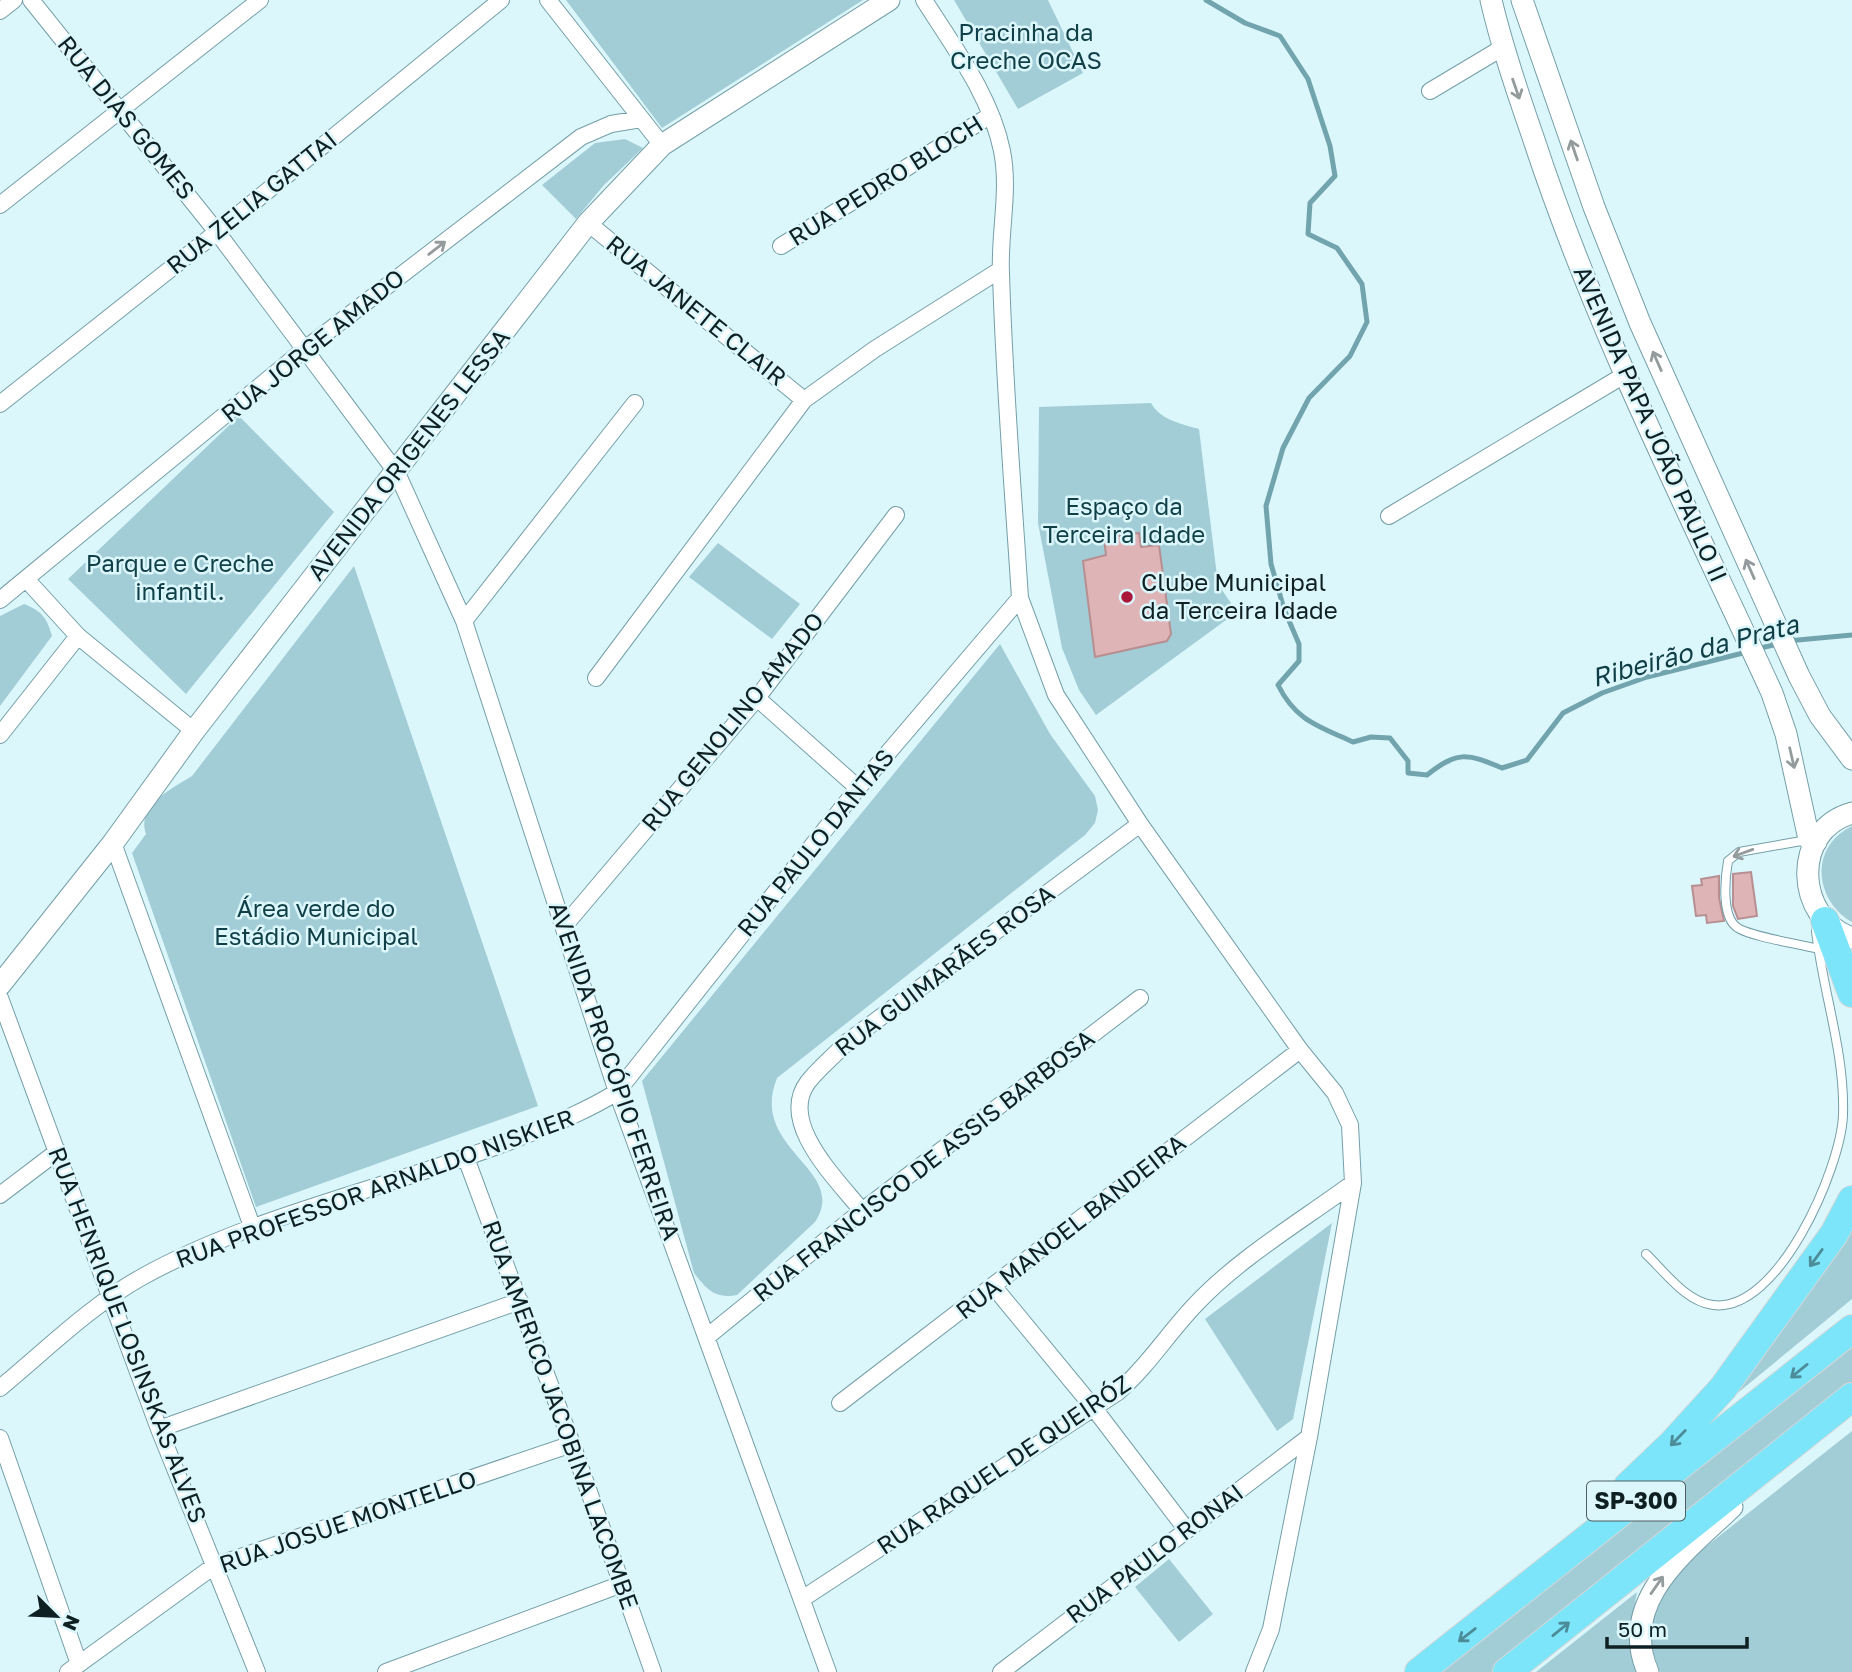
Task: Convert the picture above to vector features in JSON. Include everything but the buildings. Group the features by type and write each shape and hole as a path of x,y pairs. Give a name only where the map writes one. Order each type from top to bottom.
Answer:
{"highway":[{"path":"1819,913 1852,993"},
{"path":"1500,1609 1700,1415 1834,1234 1852,1200"},
{"name":"SP-300","path":"1419,1672 1852,1329"},
{"name":"SP-300","path":"1507,1672 1842,1405"}],"street":[{"path":"0,11 14,0"},
{"name":"RUA DIAS GOMES","path":"31,0 217,232 397,473"},
{"path":"0,205 260,0"},
{"name":"RUA ZELIA GATTAI","path":"0,404 217,232 501,0"},
{"path":"548,0 662,145"},
{"name":"AVENIDA ORIGENES LESSA","path":"0,985 113,843 194,731 397,473 588,223 662,145 889,0"},
{"path":"924,0 962,59 991,115 1002,151 1005,186 1000,270 1020,598 1056,695 1140,824 1300,1051 1335,1093 1350,1125 1353,1183 1309,1437 1271,1629 1254,1672"},
{"name":"AVENIDA PAPA JOÃO PAULO II","path":"1491,0 1502,48 1563,227 1626,374 1772,693 1786,734 1813,841"},
{"name":"AVENIDA PAPA JOÃO PAULO II","path":"1522,0 1594,207 1640,323 1798,676 1820,716 1852,759"},
{"path":"1430,91 1502,48"},
{"name":"RUA PEDRO BLOCH","path":"781,246 991,115"},
{"name":"RUA JORGE AMADO","path":"0,600 305,349 581,137 611,124 641,119"},
{"name":"RUA JANETE CLAIR","path":"588,223 804,400"},
{"path":"596,678 804,400 875,349 1000,270"},
{"path":"1389,516 1626,374"},
{"path":"464,621 635,403"},
{"name":"AVENIDA PROCÓPIO FERREIRA","path":"397,473 464,621 534,842 565,925 617,1092 828,1672"},
{"name":"RUA GENOLINO AMADO","path":"565,925 757,698 896,516"},
{"path":"26,579 78,636 194,731"},
{"name":"RUA PAULO DANTAS","path":"617,1092 858,788 1020,598"},
{"path":"0,735 78,636"},
{"path":"757,698 858,788"},
{"path":"1852,813 1828,826 1813,841 1807,884 1819,913 1852,938"},
{"name":"RUA GUIMARÃES ROSA","path":"862,1211 803,1134 798,1106 807,1083 846,1043 1140,824"},
{"path":"113,843 253,1229"},
{"name":"RUA HENRIQUE LOSINSKAS ALVES","path":"0,998 159,1429 257,1672"},
{"name":"RUA FRANCISCO DE ASSIS BARBOSA","path":"708,1336 862,1211 1140,998"},
{"name":"RUA MANOEL BANDEIRA","path":"841,1403 1300,1051"},
{"name":"RUA PROFESSOR ARNALDO NISKIER","path":"0,1388 112,1296 178,1260 253,1229 466,1158 590,1109 617,1092"},
{"path":"0,1195 58,1151"},
{"name":"RUA AMERICO JACOBINA LACOMBE","path":"466,1158 653,1672"},
{"name":"RUA RAQUEL DE QUEIRÓZ","path":"802,1599 1093,1408 1143,1371 1206,1294 1353,1183"},
{"path":"994,1287 1093,1408 1186,1530"},
{"path":"159,1429 520,1301"},
{"path":"1648,1672 1639,1635 1642,1610 1656,1584 1688,1549 1842,1405"},
{"name":"RUA PAULO RONAI","path":"1002,1672 1309,1437"},
{"path":"0,1438 74,1668"},
{"name":"RUA JOSUE MONTELLO","path":"74,1668 214,1566 572,1444"},
{"path":"386,1672 622,1584"}],"lane":[{"path":"1813,841 1739,852 1728,861 1727,907 1729,917 1738,928 1818,949"},
{"path":"1646,1254 1687,1294 1712,1306 1733,1303 1759,1287 1788,1257 1810,1221 1829,1177 1843,1118 1842,1065 1818,949 1819,913"}],"green space":[{"path":"566,0 863,0 662,128"},
{"name":"Pracinha da Creche OCAS","path":"954,0 1048,0 1083,73 1018,109"},
{"path":"625,139 643,148 604,185 576,219 542,185 595,143"},
{"name":"Espaço da Terceira Idade","path":"1151,403 1160,414 1199,429 1218,584 1237,612 1096,715 1079,690 1062,648 1038,523 1039,407"},
{"name":"Parque e Creche infantil.","path":"239,416 334,512 186,694 68,579"},
{"path":"718,543 800,604 772,639 689,577"},
{"name":"Área verde do Estádio Municipal","path":"354,566 538,1106 256,1207 132,853 146,834 146,815 157,799 192,776"},
{"path":"24,604 43,616 52,636 0,706 0,616"},
{"path":"1000,644 1050,734 1095,796 1098,810 1095,823 1085,835 777,1078 772,1103 776,1123 820,1187 822,1204 815,1222 737,1295 723,1296 712,1292 694,1273 642,1081"},
{"path":"1852,826 1852,922 1830,901 1822,874 1823,860 1829,847 1838,835"},
{"path":"1852,1222 1852,1299 1734,1396"},
{"path":"1332,1223 1293,1419 1277,1431 1205,1319"},
{"path":"1852,1341 1852,1383 1492,1672 1436,1672"},
{"path":"1852,1431 1852,1672 1660,1672 1647,1636 1657,1599 1689,1560"},
{"path":"1169,1559 1213,1614 1179,1642 1135,1587"},
{"path":"1637,1592 1633,1632 1639,1672 1536,1672"}],"waterway":[{"name":"Ribeirão da Prata","path":"1206,0 1245,23 1280,36 1308,79 1330,146 1335,176 1310,203 1308,234 1337,248 1362,284 1367,322 1350,356 1309,398 1283,448 1266,506 1271,564 1284,609 1299,644 1299,661 1278,685 1292,707 1309,721 1353,742 1371,737 1390,738 1408,761 1408,773 1427,775 1446,762 1463,757 1480,759 1502,768 1527,760 1563,713 1602,693 1647,677 1747,652"},
{"name":"Ribeirão da Prata","path":"1787,641 1852,635"},
{"name":"Ribeirão da Prata","path":"1756,649 1778,644"}],"place":[{"name":"Clube Municipal da Terceira Idade","path":"1127,597"}]}
